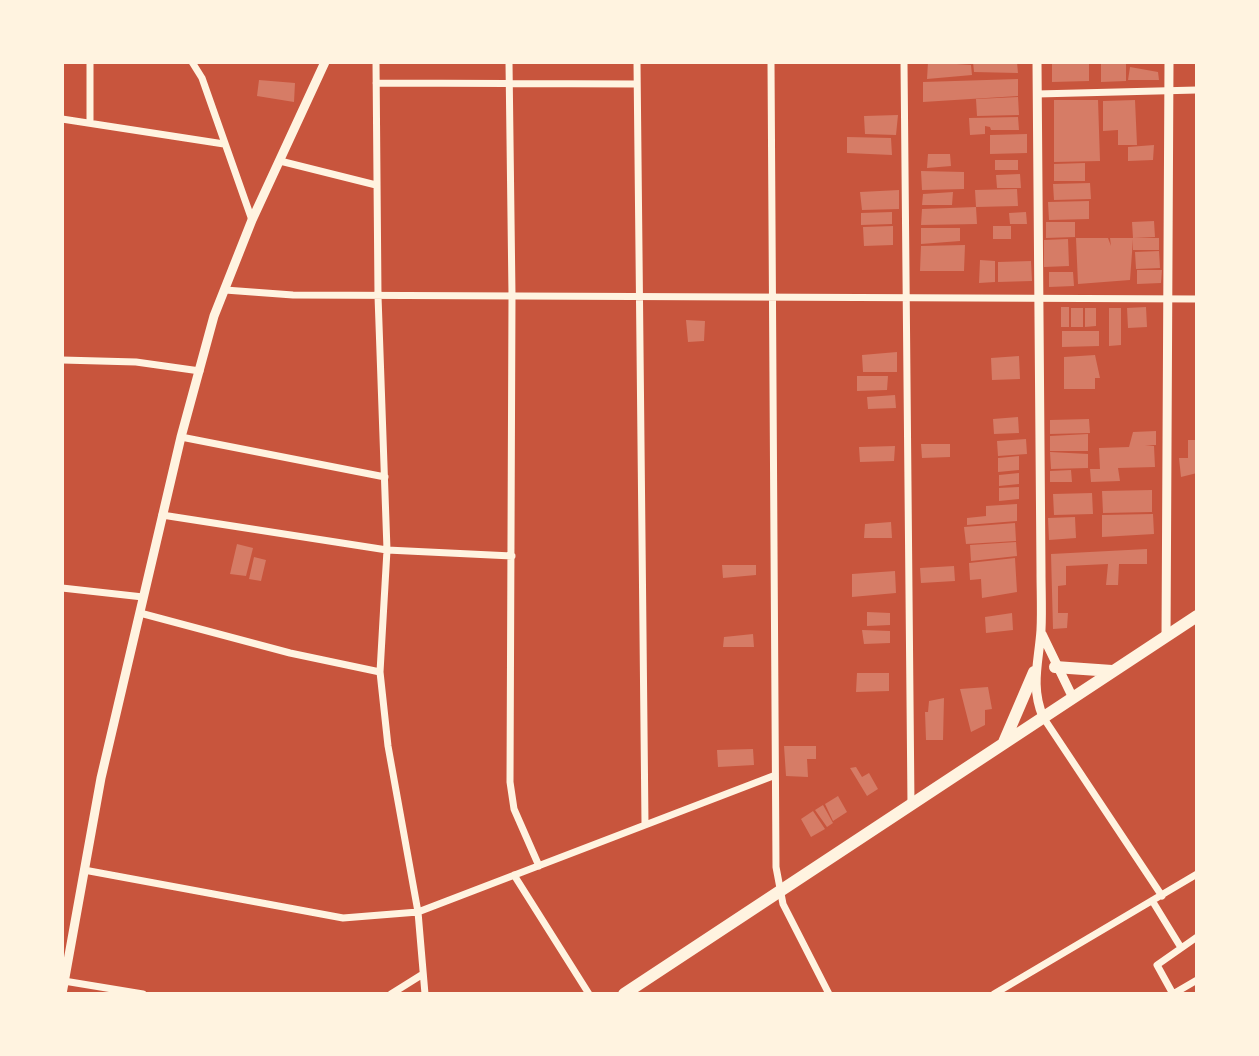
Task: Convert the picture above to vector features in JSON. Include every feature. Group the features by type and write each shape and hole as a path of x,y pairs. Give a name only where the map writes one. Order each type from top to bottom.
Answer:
{"main road":[{"path":"624,994 911,807 1072,696 1196,618"},
{"path":"1055,667 1112,671"},
{"path":"1003,744 1034,672"}],"street":[{"path":"90,62 90,122"},
{"path":"192,62 202,78 252,220"},
{"path":"143,994 63,989 84,870 162,515 200,371 225,290 252,220 325,62"},
{"path":"376,62 378,296 387,550 380,672 390,759 418,912 425,994"},
{"path":"509,62 511,796 539,866"},
{"path":"637,62 645,823"},
{"path":"771,62 773,776 779,894 829,994"},
{"path":"904,62 911,807"},
{"path":"1037,62 1041,631 1034,672 1037,702 1043,717 1162,896"},
{"path":"1166,637 1169,62"},
{"path":"376,83 637,84"},
{"path":"1037,94 1197,90"},
{"path":"62,119 224,144"},
{"path":"280,161 376,185"},
{"path":"225,290 378,296 1197,299"},
{"path":"62,360 136,362 200,371"},
{"path":"181,437 385,477"},
{"path":"162,515 387,550 512,556"},
{"path":"62,588 143,597"},
{"path":"140,613 290,653 380,672"},
{"path":"1041,631 1055,667 1072,696"},
{"path":"84,870 343,918 418,912 773,776"},
{"path":"994,994 1197,874"},
{"path":"514,875 589,994"},
{"path":"1153,902 1180,946"},
{"path":"1197,937 1157,965 1173,994 1197,980"},
{"path":"391,994 423,974"}],"building":[{"path":"928,62 971,65 972,75 927,79"},
{"path":"973,62 1017,62 1018,73 974,72"},
{"path":"1052,62 1089,62 1089,81 1052,82"},
{"path":"1101,62 1126,62 1126,81 1101,82"},
{"path":"1130,67 1158,72 1159,80 1128,80"},
{"path":"1018,79 1018,96 923,102 923,82"},
{"path":"259,80 295,83 294,102 257,96"},
{"path":"1018,97 1019,115 977,116 976,99"},
{"path":"1054,100 1098,100 1100,161 1054,162"},
{"path":"1135,100 1137,145 1118,145 1118,130 1103,131 1103,101"},
{"path":"898,115 896,135 865,134 864,116"},
{"path":"1018,117 1019,130 991,130 985,126 985,134 970,135 969,118"},
{"path":"1027,134 1027,153 990,154 990,135"},
{"path":"847,137 891,138 892,155 847,153"},
{"path":"1154,145 1153,160 1128,161 1128,147"},
{"path":"928,154 950,154 951,166 927,168"},
{"path":"995,160 1018,160 1018,170 995,170"},
{"path":"1085,163 1085,181 1054,181 1054,164"},
{"path":"921,171 964,172 964,189 922,190"},
{"path":"1020,174 1021,188 997,188 996,175"},
{"path":"1090,183 1091,199 1054,200 1053,184"},
{"path":"1017,189 1018,206 976,207 975,190"},
{"path":"899,190 899,209 862,210 860,192"},
{"path":"953,192 952,205 922,205 923,194"},
{"path":"1089,201 1089,219 1049,220 1048,202"},
{"path":"976,207 977,224 921,225 922,209"},
{"path":"892,212 892,224 861,225 861,213"},
{"path":"1026,212 1027,224 1010,224 1009,213"},
{"path":"1154,221 1155,237 1133,238 1132,222"},
{"path":"1046,222 1075,222 1075,237 1046,238"},
{"path":"893,226 893,245 864,246 863,227"},
{"path":"993,226 1011,226 1011,239 993,239"},
{"path":"921,228 960,228 960,241 921,244"},
{"path":"1076,238 1108,238 1111,246 1110,238 1159,238 1159,250 1133,250 1133,239 1130,280 1078,284"},
{"path":"1068,239 1069,266 1044,267 1044,240"},
{"path":"965,245 964,271 920,271 921,246"},
{"path":"1159,251 1160,268 1136,269 1135,252"},
{"path":"980,260 995,261 995,282 979,283"},
{"path":"1031,261 1032,281 998,282 998,262"},
{"path":"1137,270 1162,270 1161,283 1137,284"},
{"path":"1049,272 1073,272 1074,286 1049,287"},
{"path":"1061,307 1069,307 1069,327 1061,327"},
{"path":"1146,307 1147,327 1128,328 1127,308"},
{"path":"1071,308 1083,308 1083,327 1071,327"},
{"path":"1085,308 1096,308 1096,326 1085,327"},
{"path":"1109,308 1121,308 1121,345 1109,346"},
{"path":"686,320 705,321 704,341 688,342"},
{"path":"1062,331 1099,331 1099,346 1062,347"},
{"path":"897,352 897,372 863,372 862,355"},
{"path":"1095,355 1100,378 1095,378 1095,389 1064,389 1064,357"},
{"path":"1019,356 1020,379 992,380 991,358"},
{"path":"857,376 888,376 887,390 857,391"},
{"path":"895,395 896,408 868,409 867,397"},
{"path":"1018,417 1019,433 994,434 993,419"},
{"path":"1089,419 1090,433 1050,434 1050,420"},
{"path":"1156,431 1156,445 1145,445 1154,446 1155,467 1118,468 1120,481 1091,482 1090,469 1100,469 1099,448 1129,447 1133,432"},
{"path":"1088,434 1088,451 1050,451 1050,436"},
{"path":"1026,439 1027,454 998,456 997,441"},
{"path":"1188,440 1197,440 1197,473 1181,477 1179,458 1188,458"},
{"path":"921,444 950,444 950,457 922,458"},
{"path":"895,446 894,461 860,462 859,447"},
{"path":"1050,452 1088,454 1088,468 1051,469"},
{"path":"1019,456 1019,470 998,472 998,458"},
{"path":"1071,470 1072,482 1050,482 1050,471"},
{"path":"1019,473 1019,484 999,486 999,475"},
{"path":"1019,487 1019,499 999,501 999,488"},
{"path":"1152,490 1152,512 1103,513 1102,491"},
{"path":"1092,493 1093,514 1054,515 1053,494"},
{"path":"1017,504 1017,521 967,525 967,518 986,516 986,506"},
{"path":"1153,514 1154,534 1102,537 1102,515"},
{"path":"1075,517 1076,538 1049,540 1048,518"},
{"path":"891,522 892,538 864,538 865,524"},
{"path":"1015,523 1016,541 966,544 964,527"},
{"path":"1016,542 1017,556 971,561 970,545"},
{"path":"237,544 253,548 246,576 230,574"},
{"path":"1147,549 1147,564 1119,564 1118,585 1106,585 1108,564 1066,566 1066,585 1058,586 1058,613 1068,613 1067,628 1053,629 1051,554"},
{"path":"254,557 266,560 261,581 249,579"},
{"path":"1015,558 1017,592 982,598 981,579 970,580 969,563"},
{"path":"722,565 756,565 756,575 723,578"},
{"path":"954,566 955,581 921,583 920,568"},
{"path":"895,571 896,593 852,597 852,574"},
{"path":"867,612 890,613 890,625 867,626"},
{"path":"1012,613 1013,630 986,633 985,617"},
{"path":"862,630 890,631 890,643 864,644"},
{"path":"753,634 754,647 723,647 724,637"},
{"path":"857,673 889,673 889,691 856,692"},
{"path":"988,687 992,709 985,710 985,725 971,732 960,689"},
{"path":"944,698 943,740 926,740 925,712 928,712 929,701"},
{"path":"784,746 816,746 816,759 807,759 808,777 786,776"},
{"path":"753,749 754,765 718,767 717,750"},
{"path":"856,767 862,777 869,773 878,789 867,796 850,768"},
{"path":"838,796 847,812 833,821 825,804"},
{"path":"823,805 833,823 827,827 815,810"},
{"path":"813,811 825,829 811,837 801,819"}]}
